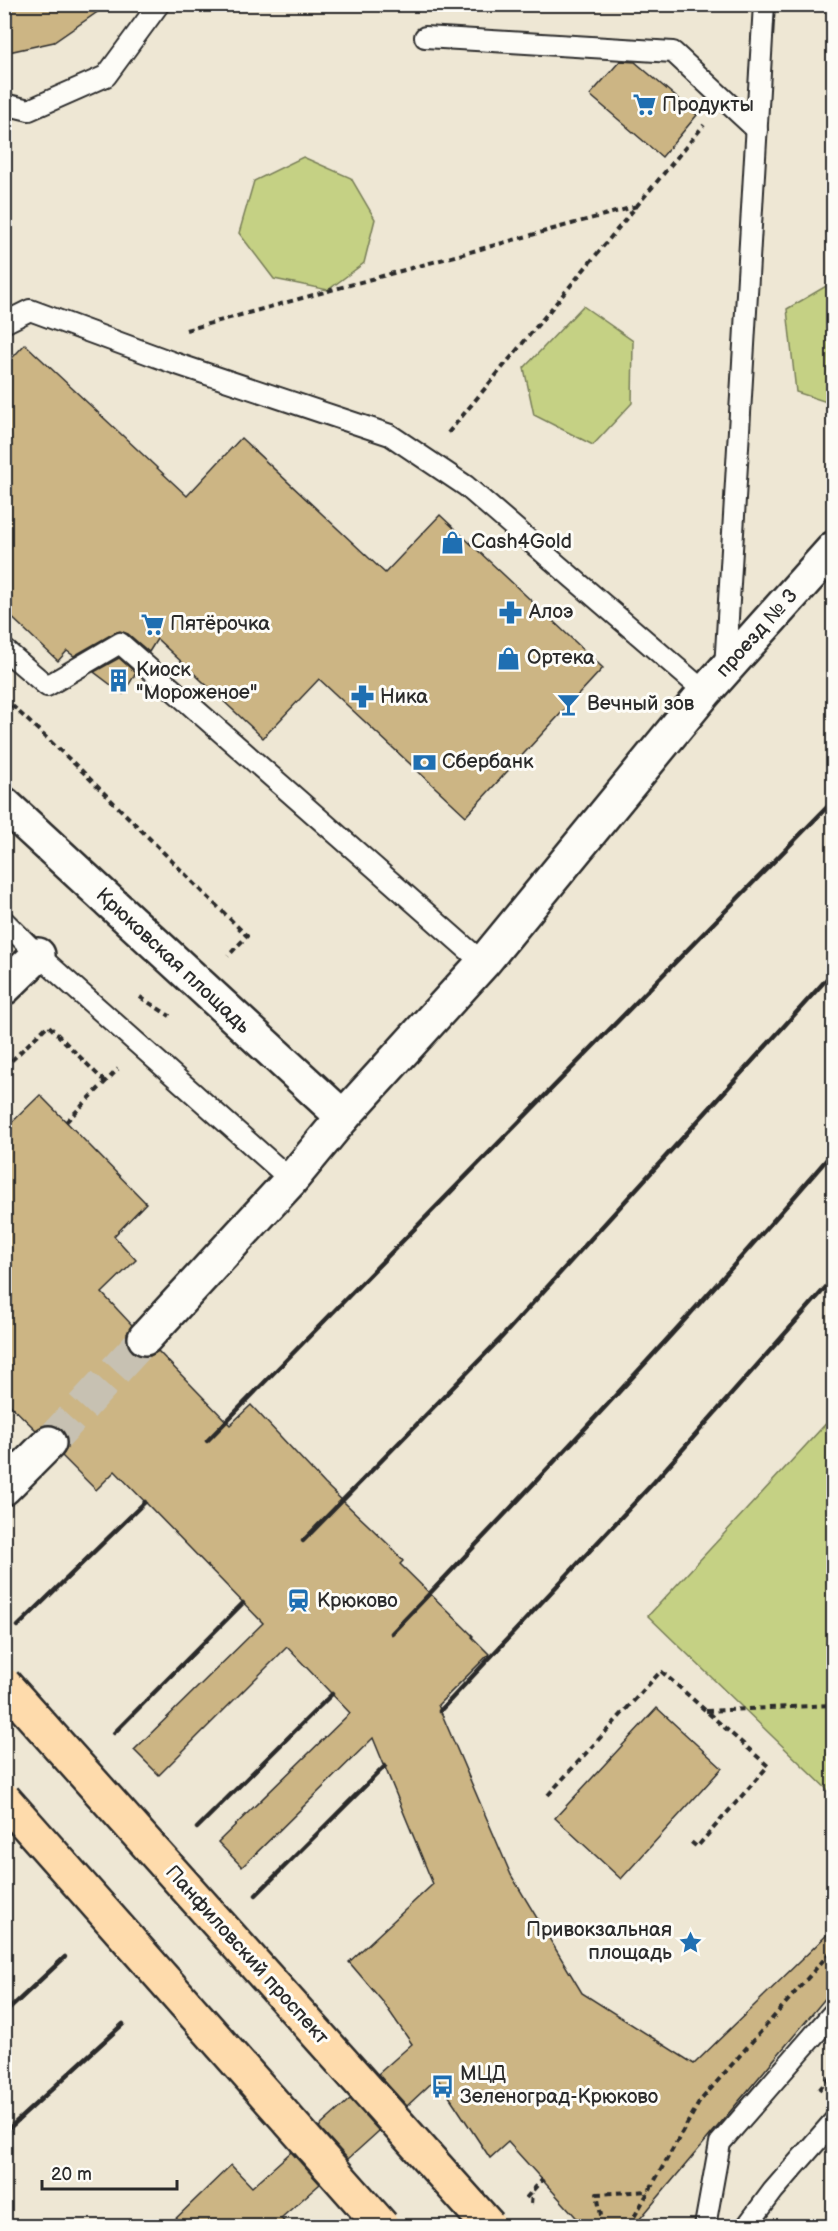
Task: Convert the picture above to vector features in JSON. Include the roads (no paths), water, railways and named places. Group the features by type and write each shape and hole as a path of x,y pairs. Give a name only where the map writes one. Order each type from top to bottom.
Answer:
{"main road":[{"name":"Панфиловский проспект","path":"4,1684 489,2226"},
{"path":"4,1798 382,2226"}],"street":[{"name":"проезд № 3","path":"145,1338 291,1180 342,1117 483,963 715,680 834,548"},
{"name":"Крюковская площадь","path":"4,804 342,1117"},
{"path":"4,988 38,954"},
{"path":"4,1488 28,1456"}],"lane":[{"path":"4,104 29,110 106,76 159,4"},
{"path":"715,680 757,130 764,4"},
{"path":"425,37 673,52 757,130"},
{"path":"4,323 30,310 127,346 390,435 466,486 715,680"},
{"path":"4,649 47,686 120,643 483,963"},
{"path":"4,921 291,1180"},
{"path":"705,2226 720,2143 834,2012"},
{"path":"747,2226 773,2191 834,2121"}],"tunnel":[{"path":"49,1443 145,1338"}],"railway":[{"path":"207,1441 834,800"},
{"path":"303,1541 501,1338 834,971"},
{"path":"392,1633 616,1395 834,1151"},
{"path":"440,1711 654,1482 834,1278"},
{"path":"18,1626 145,1502"},
{"path":"114,1733 243,1603"},
{"path":"197,1828 332,1694"},
{"path":"256,1895 385,1766"},
{"path":"4,2014 65,1957"},
{"path":"4,2133 123,2024"}],"place":[{"name":"Продукты","path":"644,105"},
{"name":"Cash4Gold","path":"453,542"},
{"name":"Алоэ","path":"511,612"},
{"name":"Пятёрочка","path":"152,624"},
{"name":"Ортека","path":"509,658"},
{"name":"Киоск \"Мороженое\"","path":"118,681"},
{"name":"Ника","path":"362,697"},
{"name":"Вечный зов","path":"569,704"},
{"name":"Сбербанк","path":"424,762"},
{"name":"Крюково","path":"299,1601"},
{"name":"Привокзальная площадь","path":"690,1942"},
{"name":"МЦД Зеленоград-Крюково","path":"442,2086"}]}
